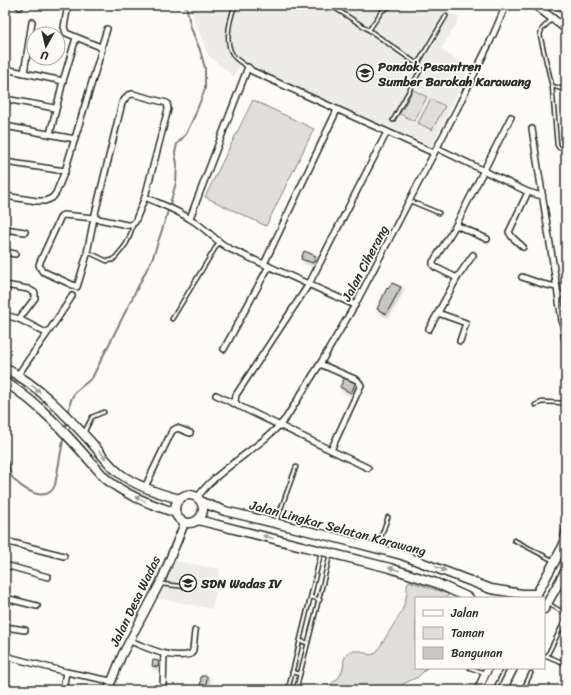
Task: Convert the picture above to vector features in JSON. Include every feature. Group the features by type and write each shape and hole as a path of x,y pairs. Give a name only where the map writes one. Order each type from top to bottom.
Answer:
{"main road":[{"path":"535,5 566,29"},
{"path":"5,368 18,375 65,414 118,472 164,495 180,499"},
{"path":"5,382 34,403 61,429 105,478 116,487 143,501 176,514 184,522 192,523 198,520 203,512 199,500 192,496 186,496 180,499 177,504 176,514"},
{"name":"Jalan Lingkar Selatan Karawang","path":"199,500 225,511 377,548 421,562 491,589 536,596"},
{"name":"Jalan Lingkar Selatan Karawang","path":"198,520 330,554 372,563 409,574 467,597"},
{"name":"Jalan Desa Wadas","path":"108,690 122,655 160,583 184,522"},
{"path":"536,596 566,541"},
{"path":"546,606 566,570"},
{"path":"487,690 498,669"},
{"path":"502,690 512,669"},
{"path":"478,690 487,671"}],"street":[{"path":"68,5 64,30 66,34 92,43 101,48"},
{"name":"Jalan Ciherang","path":"199,500 214,479 279,426 286,418 320,364 355,305 436,150 479,65 506,5"},
{"path":"24,73 32,22"},
{"path":"5,196 45,201 52,198 56,193 65,171 99,61 101,48 108,30"},
{"path":"50,134 62,81 76,38"},
{"path":"190,218 248,67 260,75 387,132 436,150 528,192 542,196"},
{"path":"5,69 62,81"},
{"path":"94,218 88,252 77,287 42,271 40,268 40,262 62,215 94,218 127,225 133,224 145,197 168,109 167,103 130,94 122,103 94,218"},
{"path":"5,99 55,108"},
{"path":"224,349 267,265 337,110"},
{"path":"457,278 435,267 432,263 456,225 511,117"},
{"path":"5,126 75,138"},
{"path":"532,129 566,346"},
{"path":"238,406 235,401 236,395 309,284 387,132"},
{"path":"5,162 65,171"},
{"path":"523,247 512,237 509,232 528,192"},
{"path":"145,197 190,218 219,242 230,249 355,305"},
{"path":"456,225 487,239"},
{"path":"5,229 26,232"},
{"path":"5,252 16,254"},
{"path":"429,329 457,278 473,255"},
{"path":"522,277 542,284 557,287"},
{"path":"5,285 32,290 35,293 35,298 18,319"},
{"path":"559,294 566,296"},
{"path":"18,375 72,296"},
{"path":"438,313 466,324 460,341"},
{"path":"5,315 18,319 46,333"},
{"path":"320,364 357,380 361,385 331,450"},
{"path":"216,395 368,468"},
{"path":"146,487 172,431 177,428 190,434"},
{"path":"561,550 566,526"},
{"path":"5,541 64,556"},
{"path":"5,565 48,577"},
{"path":"5,598 37,606"},
{"path":"5,627 25,630"},
{"path":"130,641 173,656 191,654 193,650 195,631"},
{"path":"163,689 164,654"},
{"path":"5,656 66,672 111,681"},
{"path":"63,690 66,672"}],"lane":[{"path":"235,5 231,18 229,40 230,48 234,57 248,67"},
{"path":"330,5 370,30 420,66 421,69 393,120"},
{"path":"370,30 379,14 392,5"},
{"path":"418,64 446,16"},
{"path":"552,18 542,29 540,35 552,86 558,145 559,148 566,148"},
{"path":"552,86 566,90"},
{"path":"410,200 439,212"},
{"path":"88,252 107,260 113,260 123,250 129,241 133,224"},
{"path":"172,319 219,242"},
{"path":"535,405 542,402 566,403"},
{"path":"84,434 92,417 104,412"},
{"path":"275,523 296,467"},
{"path":"377,548 388,517"},
{"path":"514,540 555,561"},
{"path":"288,690 322,552"},
{"path":"296,690 320,600 330,554"},
{"path":"160,583 187,587"},
{"path":"312,597 320,600"},
{"path":"546,606 566,614"},
{"path":"566,618 545,657 566,664"},
{"path":"300,642 308,643"},
{"path":"476,669 487,671"},
{"path":"506,690 513,669"},
{"path":"292,672 300,674"},
{"path":"523,690 531,673"}],"shaded area":[{"name":"Pondok Pesantren Sumber Barokah Karawang","path":"192,5 434,5 460,18 441,49 469,69 432,146 274,78 241,62 234,77 208,55 194,20"},
{"path":"550,5 566,5 566,15"},
{"name":"SDN Wadas IV","path":"170,560 220,569 212,609 153,597"}],"green space":[{"path":"413,90 427,97 414,121 400,114"},
{"path":"431,99 445,106 432,130 418,123"},
{"path":"253,100 314,129 266,226 205,197"},
{"path":"409,581 448,594 447,597 415,597 415,669 426,669 418,677 403,684 397,690 321,690 339,677 343,668 344,659 350,651 361,651 370,655 376,653 402,611 407,594 407,585"}],"building":[{"path":"304,251 316,256 313,263 301,259"},
{"path":"392,283 401,287 386,314 377,309 387,288 388,289"},
{"path":"345,377 356,382 351,393 340,387"},
{"path":"153,660 159,661 158,667 152,666"},
{"path":"201,676 207,676 206,690 200,690"}],"waterway":[{"path":"68,415 71,400 75,392 92,378 153,257 176,183 177,164 175,153 177,144 186,134 205,89 205,68 200,50 191,28 186,5"},
{"path":"65,429 67,420"},
{"path":"5,456 11,475 16,482 34,493 46,494 51,491 55,485 64,435"}],"place":[{"name":"Pondok Pesantren Sumber Barokah Karawang","path":"365,73"},
{"name":"SDN Wadas IV","path":"188,583"}]}
